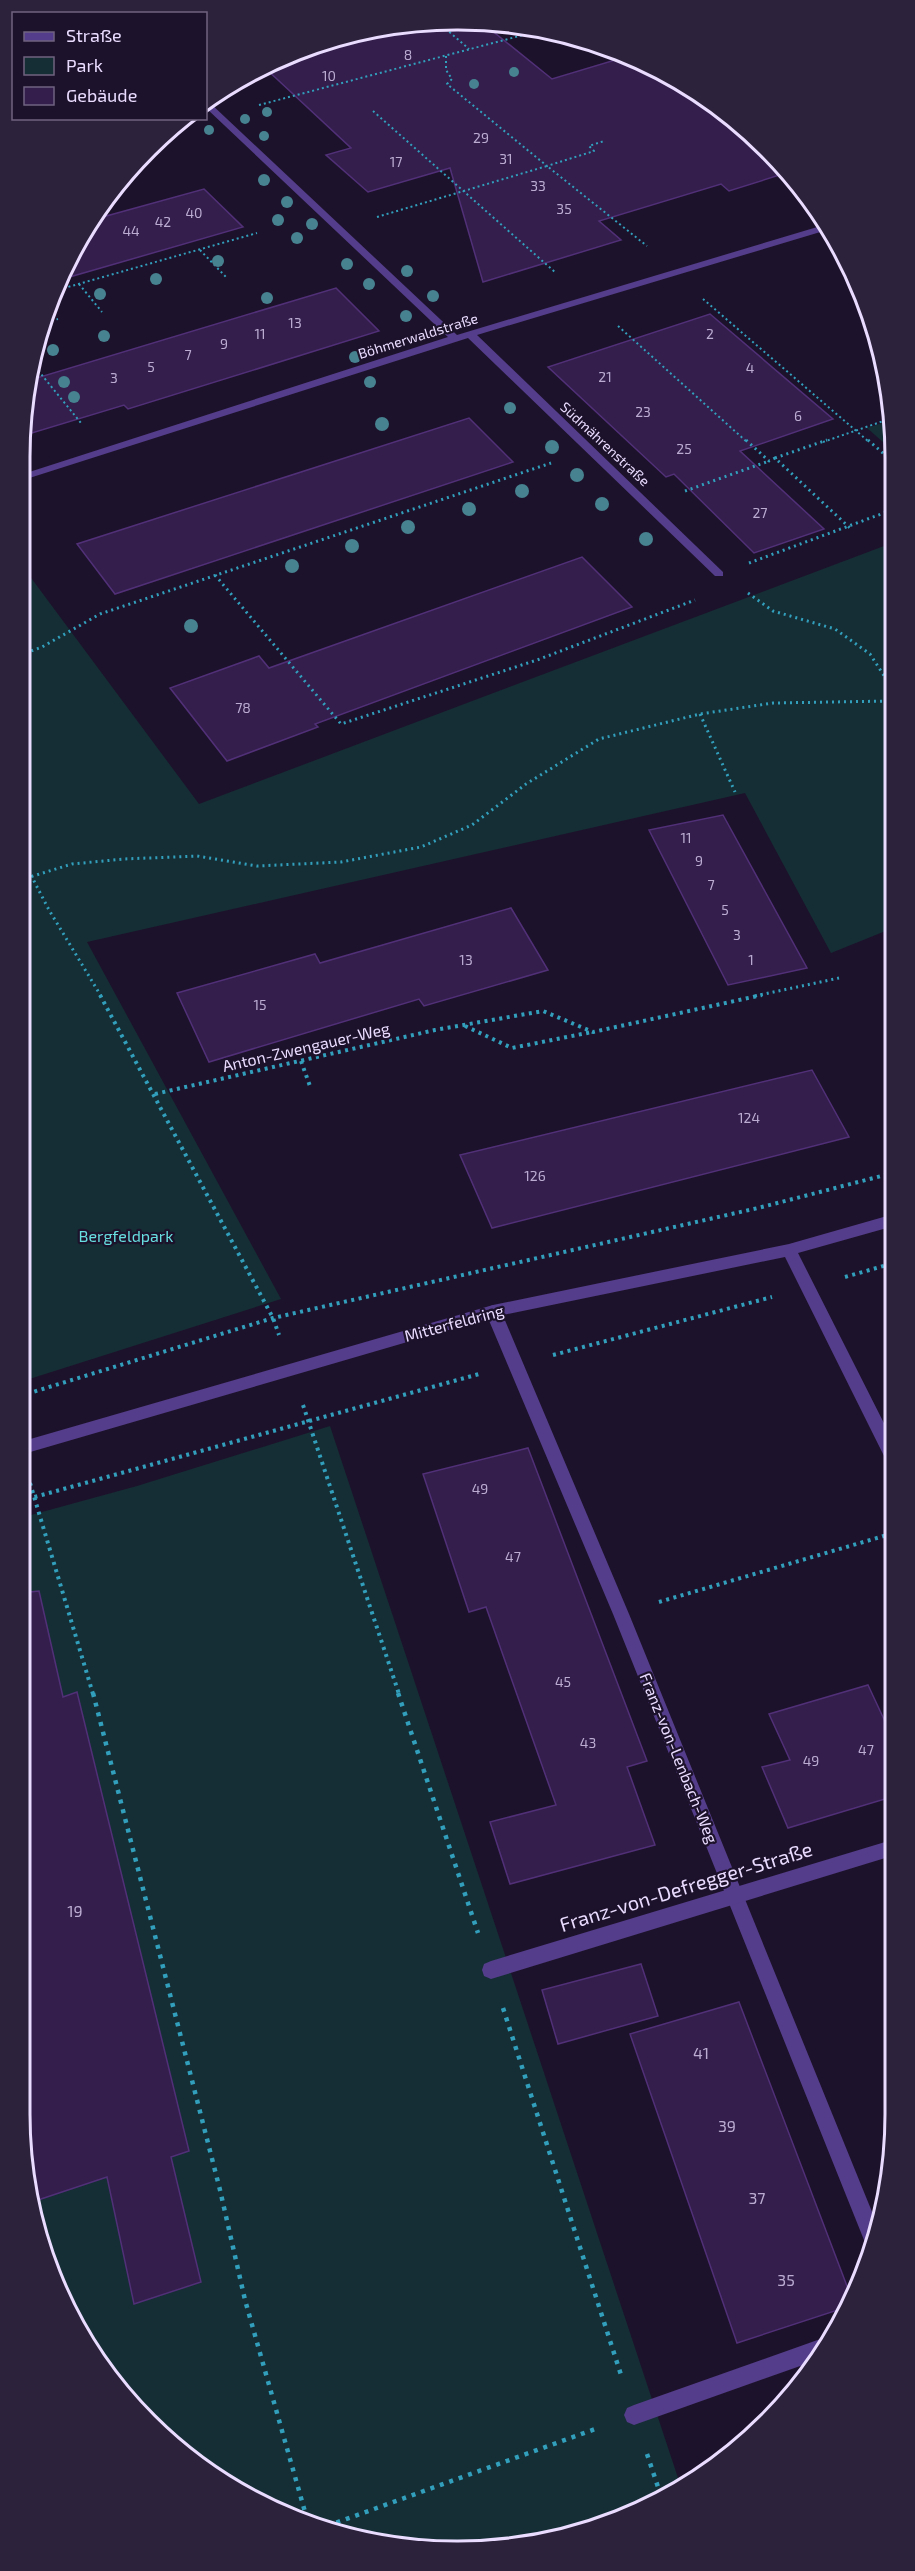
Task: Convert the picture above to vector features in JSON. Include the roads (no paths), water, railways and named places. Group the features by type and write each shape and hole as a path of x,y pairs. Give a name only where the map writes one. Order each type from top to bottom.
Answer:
{"street":[{"path":"211,109 456,339"},
{"name":"Böhmerwaldstraße","path":"30,475 456,339 819,229"},
{"name":"Südmährenstraße","path":"471,335 719,574"},
{"name":"Mitterfeldring","path":"30,1446 493,1311 789,1250 885,1223"},
{"path":"789,1250 885,1441"},
{"name":"Franz-von-Lenbach-Weg","path":"493,1311 621,1614 869,2228"},
{"name":"Franz-von-Defregger-Straße","path":"491,1970 885,1850"},
{"path":"634,2415 812,2352"}],"park label":[{"name":"Bergfeldpark","path":"126,1236"}]}
